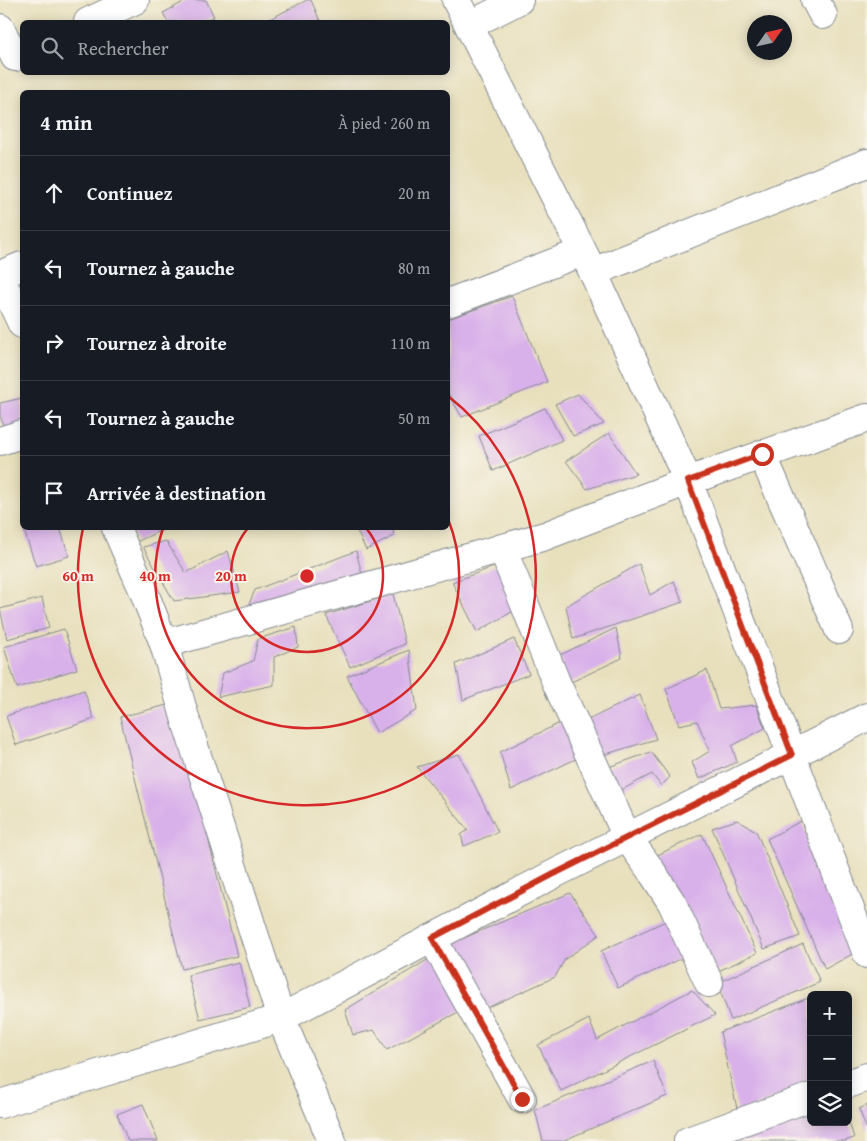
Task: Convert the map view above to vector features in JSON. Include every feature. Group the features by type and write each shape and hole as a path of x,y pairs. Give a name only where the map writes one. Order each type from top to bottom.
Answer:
{"street":[{"path":"92,20 135,0"},
{"path":"456,0 588,262 688,481 867,954"},
{"path":"470,25 519,0"},
{"path":"0,28 13,59"},
{"path":"450,302 588,262 867,163"},
{"path":"20,267 0,276 20,320"},
{"path":"164,644 545,536 688,481 867,418"},
{"path":"0,440 20,435"},
{"path":"762,454 839,630"},
{"path":"117,530 164,644 189,730 281,1018 332,1141"},
{"path":"502,548 556,682 627,837 672,903 709,983"},
{"path":"0,1104 281,1018 627,837 867,717"},
{"path":"432,938 522,1099"},
{"path":"852,1083 867,1077"},
{"path":"688,1141 807,1098"}],"building":[{"path":"187,0 206,0 214,17 204,20 167,20 163,13"},
{"path":"307,0 311,0 320,20 268,20"},
{"path":"512,296 547,382 462,417 450,396 450,318"},
{"path":"578,394 604,424 573,436 555,404"},
{"path":"20,398 20,430 7,435 0,416 0,403"},
{"path":"545,408 562,440 493,471 479,436"},
{"path":"609,433 636,474 587,489 566,461"},
{"path":"24,530 61,530 69,556 36,566"},
{"path":"133,530 162,530 136,542"},
{"path":"393,530 394,536 366,550 357,531"},
{"path":"166,541 186,573 228,551 240,592 174,601 143,547"},
{"path":"356,551 362,574 247,609 255,590"},
{"path":"502,564 517,609 477,632 452,582"},
{"path":"639,564 650,595 674,581 683,602 573,639 566,606"},
{"path":"393,594 405,644 350,667 326,615"},
{"path":"42,598 49,628 7,639 0,609"},
{"path":"296,627 298,647 274,657 274,685 218,697 223,673 253,661 258,639"},
{"path":"616,628 622,658 567,684 560,655"},
{"path":"64,629 77,669 17,688 4,647"},
{"path":"514,639 529,674 463,700 456,664"},
{"path":"409,650 417,710 377,733 347,676"},
{"path":"707,670 719,709 756,705 765,728 732,746 737,762 699,779 692,762 710,751 697,721 679,725 666,689"},
{"path":"84,690 94,719 16,745 6,716"},
{"path":"640,695 656,739 593,758 581,723"},
{"path":"175,703 237,956 182,969 120,717"},
{"path":"566,720 582,756 511,790 500,752"},
{"path":"651,752 670,777 661,786 652,774 612,795 603,769"},
{"path":"459,754 498,832 464,846 461,835 468,830 417,767"},
{"path":"737,820 756,831 800,936 764,949 712,828"},
{"path":"801,821 856,952 825,969 767,839"},
{"path":"702,834 757,953 714,973 653,857"},
{"path":"570,893 599,935 565,959 555,977 480,1011 445,946"},
{"path":"672,918 689,955 618,988 601,951"},
{"path":"803,944 820,982 731,1020 717,983"},
{"path":"437,954 464,1009 387,1050 374,1030 353,1035 345,1010"},
{"path":"239,962 250,1007 200,1019 188,975"},
{"path":"692,990 715,1015 561,1091 538,1045 589,1019 597,1040"},
{"path":"807,999 807,1086 738,1113 720,1032"},
{"path":"653,1061 667,1096 562,1141 543,1141 535,1110"},
{"path":"143,1104 158,1141 128,1141 117,1114"},
{"path":"867,1105 867,1130 859,1109"},
{"path":"807,1110 807,1126 850,1126 854,1138 844,1141 723,1141"}],"route":[{"path":"522,1099 432,938 554,874 792,755 688,481 762,454"}]}
